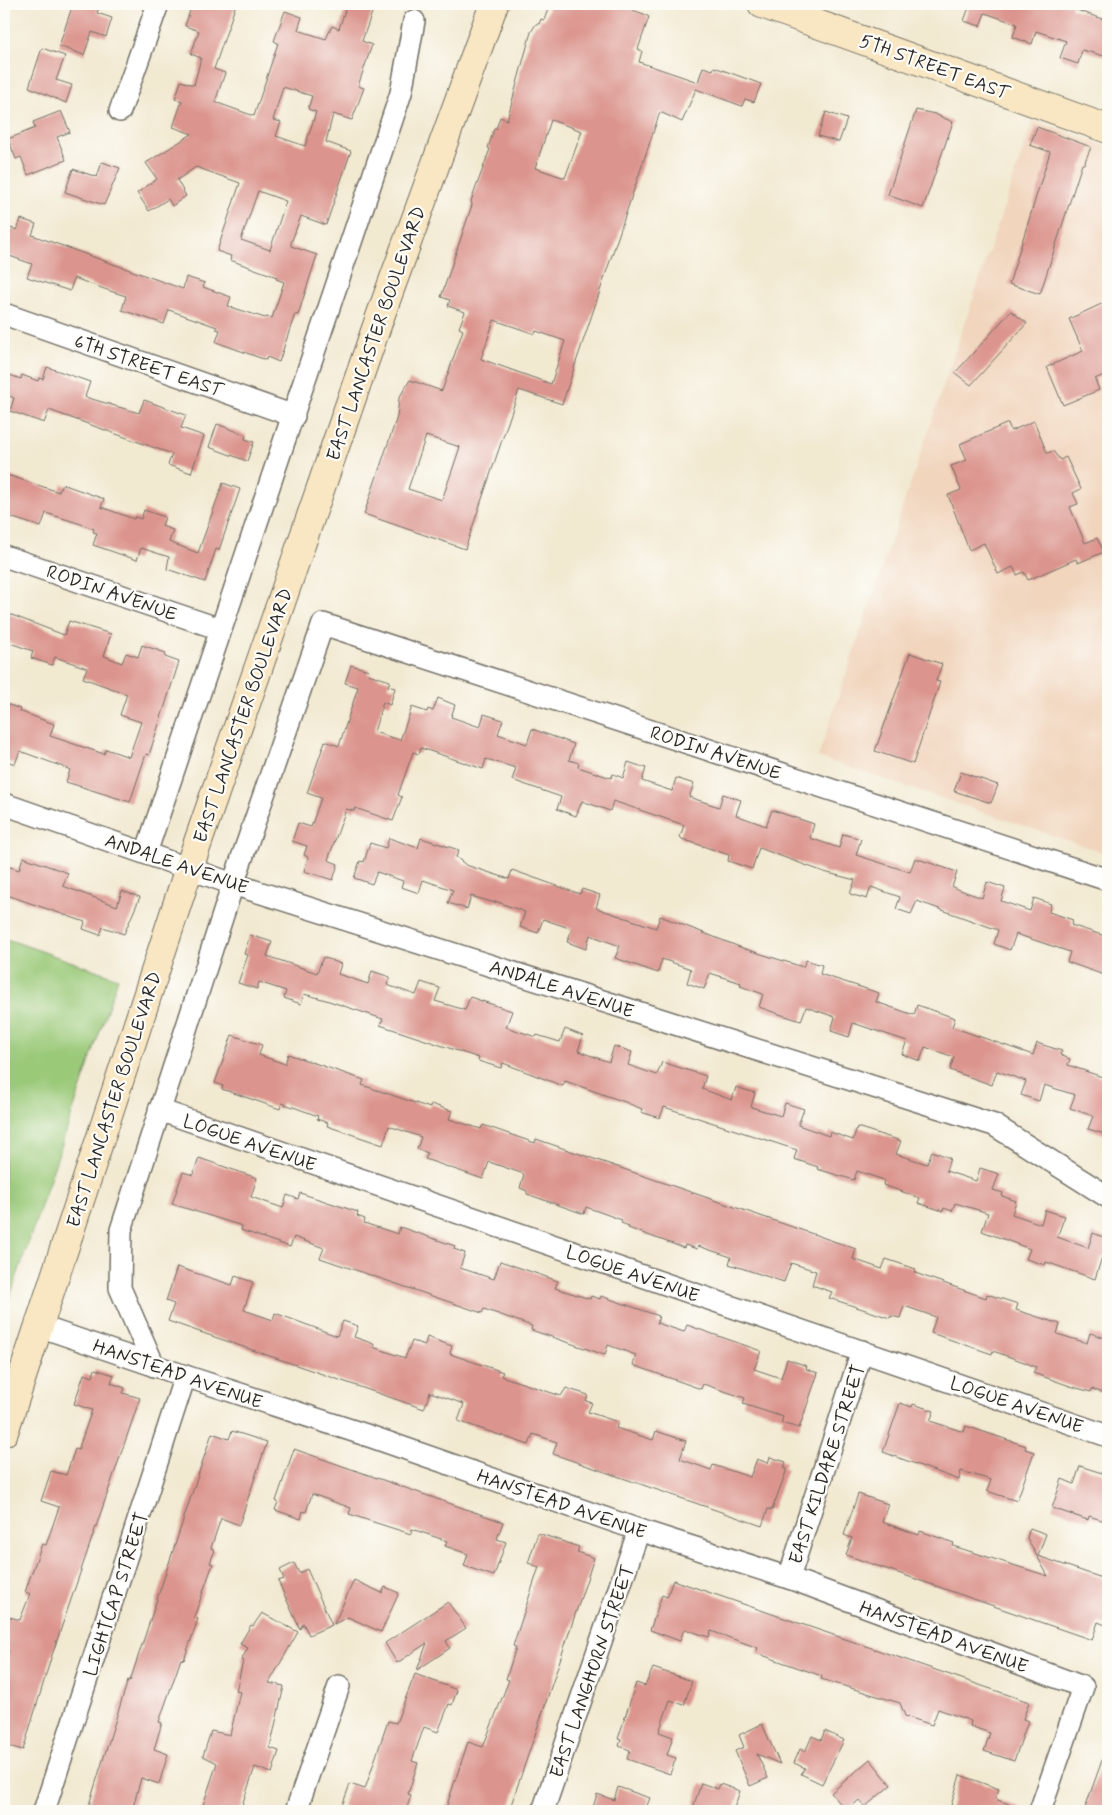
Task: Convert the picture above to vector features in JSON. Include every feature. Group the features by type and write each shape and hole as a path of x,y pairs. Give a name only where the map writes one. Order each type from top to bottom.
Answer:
{"main road":[{"name":"EAST LANCASTER BOULEVARD","path":"4,1432 189,868 381,314 494,4"},
{"name":"5TH STREET EAST","path":"762,4 1108,129"}],"street":[{"path":"120,111 158,4"},
{"path":"146,853 401,93 414,21"},
{"name":"6TH STREET EAST","path":"4,314 294,416"},
{"name":"RODIN AVENUE","path":"4,556 220,629"},
{"name":"RODIN AVENUE","path":"233,884 323,624 1108,880"},
{"name":"ANDALE AVENUE","path":"4,804 233,884 994,1125 1108,1197"},
{"path":"154,1366 120,1288 121,1230 233,884"},
{"name":"LOGUE AVENUE","path":"159,1110 1108,1436"},
{"name":"HANSTEAD AVENUE","path":"39,1326 154,1366 372,1437 639,1530 788,1578 1083,1687 1040,1811"},
{"name":"EAST KILDARE STREET","path":"788,1578 862,1351"},
{"name":"LIGHTCAP STREET","path":"44,1811 185,1376"},
{"name":"EAST LANGHORN STREET","path":"543,1811 639,1530"},
{"path":"296,1811 339,1686"}],"shaded area":[{"path":"1033,121 1108,147 1108,854 818,757"}],"green space":[{"path":"4,938 118,978 4,1315"}],"building":[{"path":"73,4 100,4 97,13 112,18 106,37 92,32 84,55 59,46"},
{"path":"192,4 236,4 214,69 225,73 215,102 254,116 278,43 274,41 285,11 302,17 298,30 326,39 332,26 339,29 347,4 375,4 362,41 372,45 358,86 364,88 352,120 333,114 326,142 351,151 326,225 301,216 291,243 291,246 317,255 298,315 295,314 279,362 267,357 266,360 216,342 220,330 216,329 217,327 169,310 164,324 122,310 126,296 74,278 70,291 27,277 32,264 4,254 4,226 17,230 21,219 36,224 32,235 183,289 186,277 205,283 203,287 231,297 228,306 265,318 272,318 284,282 276,279 277,277 230,260 231,256 217,251 240,183 196,167 177,180 186,196 172,206 168,199 149,211 137,193 157,179 146,163 192,134 173,127 182,101 175,99 181,81 194,85 201,58 191,54 199,31 185,26","holes":["283,87 312,96 308,109 316,112 305,146 276,136 281,122 273,120","258,191 286,201 270,250 241,240"]},
{"path":"550,4 615,4 649,17 638,49 642,51 639,62 698,82 703,67 713,70 714,67 761,84 754,102 745,99 742,106 696,89 682,122 660,112 562,404 519,390 465,549 364,514 397,417 399,398 410,380 442,391 463,330 459,328 465,312 448,306 450,300 441,297 472,205 471,201 490,149 488,148 494,129 496,129 500,117 507,120 531,32 541,19 544,20","holes":["551,120 582,131 565,178 535,168","494,320 535,334 536,331 565,341 551,384 481,359","426,436 460,447 442,500 408,489"]},
{"path":"966,4 1072,4 1071,8 1108,21 1108,57 1082,50 1078,64 1060,58 1066,41 1036,31 1032,44 1013,37 1017,24 985,13 980,26 964,21 969,7"},
{"path":"42,48 65,56 56,80 72,85 66,103 29,87"},
{"path":"916,110 935,114 953,122 923,208 888,195"},
{"path":"61,111 70,132 57,137 66,160 28,175 21,157 16,159 8,139 35,128 33,122"},
{"path":"826,112 847,119 839,142 818,136"},
{"path":"1037,127 1091,147 1084,164 1082,164 1040,294 1009,284 1050,152 1030,145"},
{"path":"102,162 120,168 104,205 65,192 73,169 97,177"},
{"path":"1108,301 1108,373 1095,379 1099,390 1063,405 1047,367 1083,351 1069,319"},
{"path":"1011,311 1027,323 971,385 955,373"},
{"path":"47,367 90,382 85,397 139,413 144,400 186,415 181,428 204,436 191,473 168,465 172,454 49,410 44,423 10,411 14,398 4,394 4,373 21,379 22,375 38,381 39,378 43,379"},
{"path":"1034,421 1047,453 1053,451 1060,460 1066,457 1081,489 1073,493 1078,504 1070,507 1085,543 1097,538 1104,552 1078,563 1076,559 1028,580 1024,572 1017,575 1013,567 998,574 984,543 969,550 948,495 961,490 951,466 967,460 960,444 1008,423 1011,431"},
{"path":"217,424 246,435 245,439 254,442 247,461 209,447"},
{"path":"4,474 59,492 62,484 104,499 101,507 134,519 135,517 141,519 144,510 165,517 162,526 173,530 169,542 198,553 223,483 240,489 219,550 216,549 205,582 167,569 169,557 141,548 137,560 93,545 97,533 93,532 94,529 78,523 46,513 41,527 4,515"},
{"path":"4,612 64,635 69,621 111,634 104,656 122,663 126,653 138,657 142,645 166,653 165,657 179,662 149,755 146,754 130,802 66,782 70,770 20,751 15,764 4,760 4,703 20,709 19,711 54,724 50,736 104,754 106,749 129,757 141,722 120,715 127,694 83,678 87,668 55,657 52,665 31,658 33,651 4,641"},
{"path":"910,653 942,664 936,681 940,682 913,764 875,751"},
{"path":"351,665 369,670 368,674 390,681 388,686 395,688 390,705 383,702 374,732 400,740 412,707 427,712 428,709 433,711 438,698 455,705 451,717 480,727 484,714 503,720 498,734 527,744 532,729 574,744 569,760 579,763 578,767 611,778 613,774 623,778 628,762 646,768 642,781 672,791 676,778 694,784 689,797 719,807 723,794 741,800 736,815 766,826 772,810 814,824 810,838 839,848 843,834 861,839 856,855 910,872 915,858 957,872 952,887 982,898 987,882 1005,888 1001,901 1030,911 1034,898 1051,904 1049,912 1073,920 1071,925 1108,937 1108,960 1104,975 1067,962 1070,952 1016,934 1010,950 994,944 998,930 917,901 911,914 896,909 900,897 871,887 867,899 850,894 855,880 824,872 759,848 752,869 728,861 729,855 682,839 680,837 684,825 613,801 610,811 582,801 576,816 557,809 561,797 512,780 516,768 486,759 483,769 421,748 419,754 413,752 398,795 402,797 393,821 355,808 354,811 346,809 328,860 338,864 333,880 304,871 308,857 304,855 307,846 292,841 298,823 311,827 321,798 307,793 325,741 339,746 358,687 345,683"},
{"path":"961,772 998,785 991,803 954,791"},
{"path":"389,838 418,848 421,838 459,850 456,857 466,865 509,879 512,870 580,894 582,889 600,895 596,908 656,928 660,916 745,949 803,967 806,960 822,965 820,974 879,993 876,1002 914,1015 917,1005 955,1018 952,1027 1033,1055 1037,1043 1062,1051 1060,1055 1070,1059 1068,1065 1108,1079 1108,1135 1088,1129 1093,1116 1070,1108 1075,1095 1044,1085 1039,1101 1021,1095 1026,1081 997,1071 992,1085 950,1070 954,1057 925,1047 920,1061 902,1054 907,1041 853,1023 849,1037 831,1031 835,1017 806,1007 801,1021 776,1013 759,1007 763,994 740,986 741,983 710,973 704,989 687,983 691,969 662,959 658,973 615,958 620,946 590,935 586,949 567,942 572,929 543,919 538,933 520,927 525,912 495,901 495,903 471,896 467,909 448,903 453,890 423,880 419,893 401,887 403,881 377,872 372,884 354,878 360,861 364,862 370,843 386,848"},
{"path":"23,857 68,873 63,886 117,906 122,891 140,897 124,934 103,927 100,935 83,929 85,922 4,894 4,865 19,870"},
{"path":"250,935 272,942 267,956 317,973 323,957 341,964 338,974 368,984 372,971 390,977 387,985 416,995 421,982 440,988 435,1001 465,1010 470,997 512,1011 506,1027 536,1037 537,1035 560,1042 565,1029 583,1036 578,1051 609,1062 614,1046 632,1052 628,1065 657,1075 662,1062 706,1076 702,1089 732,1100 736,1087 755,1093 751,1107 781,1116 785,1103 804,1109 798,1125 829,1136 830,1132 853,1140 857,1127 901,1141 896,1154 927,1164 932,1151 950,1158 946,1171 976,1181 980,1168 999,1174 993,1190 1003,1193 1002,1196 1016,1201 1012,1214 1041,1224 1045,1210 1065,1216 1057,1237 1088,1248 1093,1233 1108,1239 1108,1258 1102,1257 1095,1279 1046,1262 1045,1265 1026,1259 1030,1249 982,1231 988,1213 955,1203 952,1211 944,1208 943,1211 918,1203 920,1198 883,1185 884,1180 857,1171 854,1180 817,1169 818,1167 794,1159 797,1150 664,1107 660,1118 641,1112 642,1109 625,1102 565,1081 563,1086 503,1063 501,1068 478,1061 479,1058 380,1025 383,1019 326,1000 304,994 301,1004 284,998 286,991 259,982 257,989 238,983 248,955 244,954"},
{"path":"232,1035 262,1045 259,1055 285,1064 288,1054 364,1080 362,1085 430,1108 431,1104 452,1111 449,1119 481,1129 483,1125 535,1143 536,1139 856,1249 853,1259 882,1269 886,1259 916,1269 915,1273 986,1298 987,1294 1018,1304 1016,1310 1060,1324 1057,1334 1087,1343 1090,1333 1108,1339 1108,1377 1103,1393 1092,1389 1091,1392 1070,1386 1033,1373 1036,1367 1024,1362 993,1351 992,1354 931,1333 936,1317 904,1306 900,1318 891,1316 890,1318 829,1298 832,1292 812,1285 816,1271 791,1263 784,1282 729,1264 731,1257 698,1246 697,1249 685,1245 684,1248 628,1228 629,1226 621,1223 622,1220 586,1207 584,1214 527,1194 527,1191 520,1188 524,1174 489,1162 483,1179 425,1159 428,1153 417,1149 421,1137 389,1126 383,1145 327,1126 328,1123 317,1119 318,1116 282,1103 280,1109 222,1089 223,1086 215,1083"},
{"path":"199,1158 257,1178 251,1197 283,1208 287,1195 298,1199 300,1193 358,1212 357,1216 365,1219 364,1223 398,1234 400,1227 455,1246 454,1249 465,1253 460,1268 494,1279 500,1261 558,1281 555,1288 590,1299 591,1296 600,1299 601,1296 659,1316 657,1323 684,1332 687,1325 761,1351 754,1369 781,1378 787,1359 807,1366 806,1369 818,1373 799,1428 781,1423 783,1417 743,1404 745,1398 703,1384 701,1389 633,1365 636,1355 608,1345 605,1355 531,1330 532,1326 484,1309 482,1313 320,1258 324,1248 294,1237 290,1247 241,1230 242,1226 172,1204 183,1172 193,1175"},
{"path":"177,1267 232,1285 235,1276 253,1282 244,1310 273,1320 275,1313 337,1336 343,1321 358,1326 354,1337 374,1344 373,1347 405,1358 412,1341 425,1345 427,1337 452,1346 450,1354 503,1372 501,1376 561,1396 566,1388 588,1395 586,1401 592,1403 588,1412 618,1422 616,1428 653,1440 656,1431 686,1441 680,1459 711,1470 713,1465 750,1477 757,1459 768,1463 770,1457 786,1462 784,1468 787,1469 772,1510 768,1509 762,1526 553,1454 557,1442 533,1434 529,1445 458,1421 464,1404 430,1392 424,1409 168,1321 174,1304 166,1301"},
{"path":"95,1369 114,1375 111,1383 125,1388 123,1393 140,1398 51,1658 23,1750 4,1745 4,1668 9,1650 4,1648 4,1615 20,1620 30,1594 25,1592 42,1544 46,1545 59,1507 41,1501 51,1471 66,1475 75,1449 78,1450 92,1410 74,1404 84,1374 93,1377"},
{"path":"900,1403 912,1407 913,1404 934,1411 930,1421 964,1432 966,1426 1026,1446 1025,1449 1034,1452 1017,1501 987,1491 991,1480 961,1471 959,1480 883,1452"},
{"path":"232,1431 267,1442 239,1525 221,1518 211,1548 215,1550 210,1563 213,1564 194,1617 198,1619 184,1660 181,1659 159,1722 162,1723 154,1749 168,1754 159,1784 141,1778 132,1811 87,1811 128,1680 130,1681 212,1433 229,1439"},
{"path":"294,1449 503,1522 497,1539 506,1542 494,1576 464,1566 468,1554 445,1546 447,1541 412,1529 411,1534 349,1514 351,1508 312,1494 306,1512 303,1511 301,1519 275,1510 278,1502 276,1501"},
{"path":"1080,1466 1108,1475 1108,1522 1089,1516 1088,1520 1052,1508 1062,1479 1074,1484"},
{"path":"858,1494 888,1504 882,1522 919,1535 920,1531 954,1543 953,1546 1048,1576 1027,1538 1030,1528 1046,1534 1038,1556 1108,1580 1108,1626 1098,1622 1092,1640 846,1555 852,1538 844,1535"},
{"path":"538,1533 579,1547 577,1552 594,1558 539,1723 509,1811 445,1811 468,1742 483,1747 509,1680 506,1679 516,1647 513,1646 539,1567 528,1563"},
{"path":"294,1563 299,1573 307,1569 332,1625 309,1635 303,1623 300,1629 278,1581 284,1579 280,1570"},
{"path":"354,1580 382,1593 385,1587 399,1593 381,1632 348,1617 334,1624"},
{"path":"673,1580 1029,1702 1023,1719 1028,1721 1014,1761 984,1751 990,1733 970,1726 971,1721 938,1709 932,1725 905,1716 900,1703 821,1679 822,1676 756,1653 758,1648 711,1631 709,1637 684,1629 680,1641 650,1630 662,1595 667,1597"},
{"path":"448,1602 466,1628 446,1641 450,1648 417,1670 427,1643 397,1663 385,1643"},
{"path":"262,1613 298,1632 269,1683 284,1686 270,1748 279,1751 272,1773 255,1767 240,1811 201,1811 217,1763 203,1756 211,1731 230,1735 240,1692 236,1691 243,1661 241,1660 248,1648 240,1644 251,1625 253,1626"},
{"path":"653,1668 692,1681 684,1705 670,1700 659,1732 673,1737 667,1755 676,1758 670,1774 627,1759 630,1750 619,1746 621,1740 618,1739 636,1683 645,1686"},
{"path":"415,1674 457,1690 452,1705 449,1704 438,1732 424,1727 412,1761 418,1763 408,1794 411,1795 406,1811 360,1811 342,1806 350,1784 365,1789 388,1721 396,1723"},
{"path":"762,1724 780,1764 757,1754 768,1778 750,1786 735,1751 744,1747 739,1735"},
{"path":"825,1731 844,1740 822,1784 801,1774 805,1768 794,1763 800,1749 805,1752 812,1736 821,1740"},
{"path":"1106,1749 1108,1750 1108,1811 1084,1811"},
{"path":"870,1759 891,1785 865,1807 859,1800 847,1811 831,1793"},
{"path":"960,1775 999,1789 995,1799 1023,1809 1022,1811 958,1811 950,1809"},
{"path":"701,1783 718,1789 720,1784 740,1791 733,1811 692,1811"},
{"path":"618,1787 650,1798 645,1811 592,1811 597,1794 614,1800"}]}
